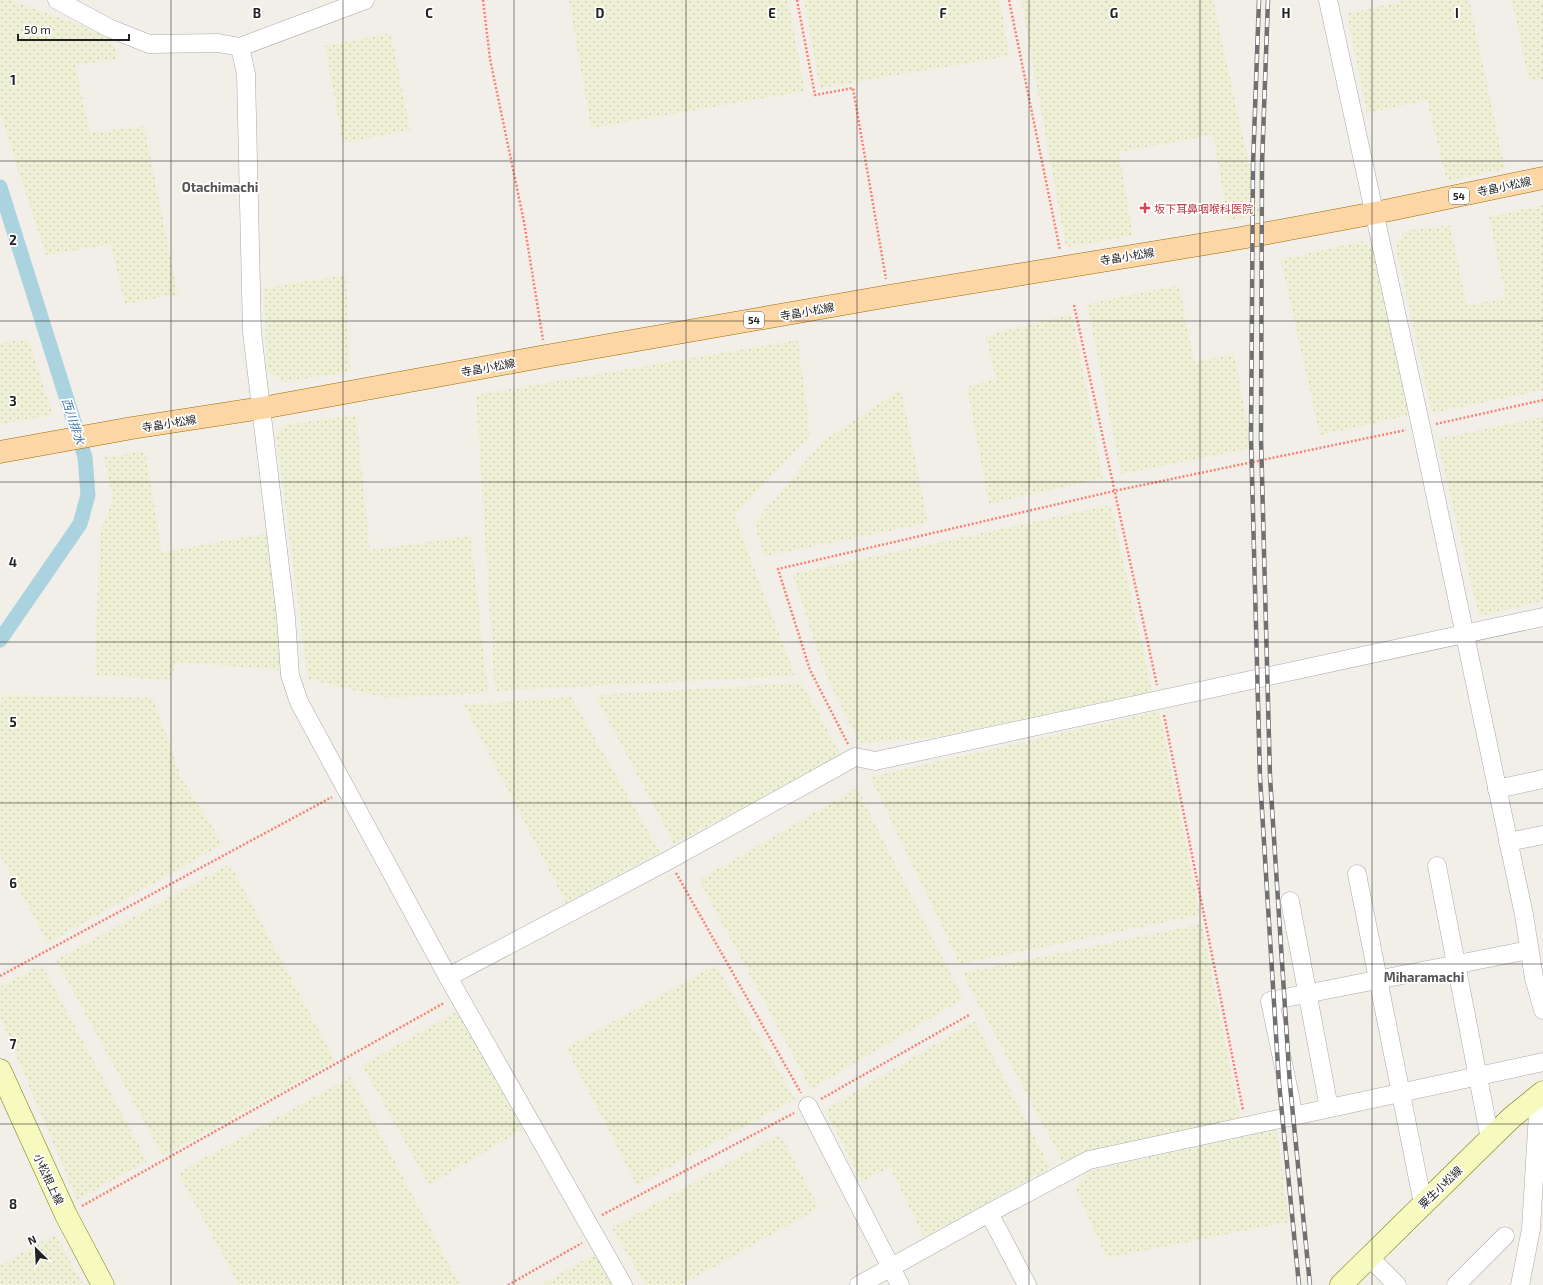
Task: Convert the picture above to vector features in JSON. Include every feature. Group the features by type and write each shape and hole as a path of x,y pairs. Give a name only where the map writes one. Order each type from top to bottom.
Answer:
{"main road":[{"name":"寺畠小松線","path":"9,450 132,428 262,408 546,356 1375,213 1543,178"},
{"name":"小松根上線","path":"0,1070 66,1215 103,1285"},
{"name":"粟生小松線","path":"1341,1285 1511,1118 1541,1094"}],"street":[{"path":"57,0 109,28 149,44 218,43 240,47 365,0"},
{"path":"1332,1 1375,213 1422,427 1508,842 1534,978 1543,1010"},
{"path":"240,47 246,74 252,332 286,618 290,676 299,702 448,977 623,1285"},
{"path":"448,977 669,860 855,757 874,761 1543,617"},
{"path":"1497,789 1543,779"},
{"path":"1508,842 1543,835"},
{"path":"1437,866 1490,1139"},
{"path":"1357,874 1423,1204"},
{"path":"1290,901 1329,1108"},
{"path":"1294,1116 1270,1001 1456,963 1529,950"},
{"path":"859,1285 1089,1160 1543,1062"},
{"path":"1520,1285 1531,1229 1541,1094"},
{"path":"808,1106 900,1285"},
{"path":"989,1213 1028,1285"},
{"path":"1456,1285 1505,1236"},
{"path":"1369,1257 1397,1285"}],"path":[{"path":"483,0 490,59 524,222 546,356"},
{"path":"798,0 815,95 853,88 889,296"},
{"path":"1009,0 1064,267"},
{"path":"855,757 810,670 778,569 1114,491 1422,427 1543,400"},
{"path":"0,976 346,789"},
{"path":"669,860 808,1106"},
{"path":"66,1215 459,995"},
{"path":"508,1285 591,1229 969,1015"}],"green space":[{"path":"0,0 10,0 112,37 118,59 75,65 90,133 144,126 178,294 125,304 111,244 46,255 0,113"},
{"path":"569,0 788,0 805,91 591,128"},
{"path":"804,0 1000,0 1009,56 820,88"},
{"path":"1021,0 1213,0 1260,215 1228,220 1213,135 1119,152 1133,236 1066,247"},
{"path":"1406,0 1469,0 1505,169 1447,181 1427,100 1367,113 1347,14"},
{"path":"1512,0 1543,0 1543,79 1529,81"},
{"path":"391,33 410,130 343,143 325,46"},
{"path":"1543,205 1543,390 1432,413 1396,247 1404,231 1450,225 1467,305 1506,298 1489,217"},
{"path":"1362,241 1376,254 1410,415 1320,435 1281,260"},
{"path":"346,275 350,372 283,382 267,371 264,288"},
{"path":"1179,285 1194,362 1234,354 1252,448 1121,474 1087,304"},
{"path":"1072,314 1103,478 989,504 967,387 996,378 986,336"},
{"path":"28,339 53,415 0,424 0,343"},
{"path":"798,340 810,435 734,515 795,676 495,691 476,395"},
{"path":"901,389 928,523 765,556 754,524 821,443"},
{"path":"356,415 370,550 471,536 488,693 386,698 308,679 276,434 284,425"},
{"path":"1543,417 1543,601 1479,616 1437,439"},
{"path":"145,451 162,552 268,533 282,670 178,662 169,680 95,675 100,531 113,500 104,457"},
{"path":"1111,505 1152,692 936,737 859,743 823,668 793,574"},
{"path":"802,683 841,756 674,844 595,695"},
{"path":"4,695 153,698 181,777 223,844 48,943 0,855 0,702"},
{"path":"571,697 660,852 566,903 464,705"},
{"path":"1159,711 1200,915 960,964 870,777"},
{"path":"857,788 963,999 811,1089 699,880"},
{"path":"230,864 335,1061 163,1156 56,960"},
{"path":"1202,924 1241,1124 1062,1160 962,973"},
{"path":"42,965 147,1161 77,1200 0,1016 0,987"},
{"path":"716,965 795,1099 637,1185 566,1048"},
{"path":"458,1011 523,1129 429,1185 362,1065"},
{"path":"975,1021 1050,1168 924,1237 890,1167 862,1182 825,1110"},
{"path":"350,1077 460,1285 239,1285 178,1173"},
{"path":"1277,1129 1289,1222 1107,1258 1076,1190 1089,1171"},
{"path":"780,1134 819,1208 681,1285 646,1285 612,1228"},
{"path":"55,1234 83,1285 0,1285 0,1266"},
{"path":"595,1254 613,1285 541,1285"}],"waterway":[{"name":"西川排水","path":"0,187 85,457 88,495 80,524 0,640"}],"railway":[{"path":"1259,0 1253,165 1251,437 1260,778 1279,1083 1299,1285"},
{"path":"1268,0 1262,164 1261,438 1270,777 1290,1085 1310,1285"}],"place":[{"name":"坂下耳鼻咽喉科医院","path":"1145,208"}],"district":[{"name":"Otachimachi","path":"220,187"},
{"name":"Miharamachi","path":"1424,977"}]}
